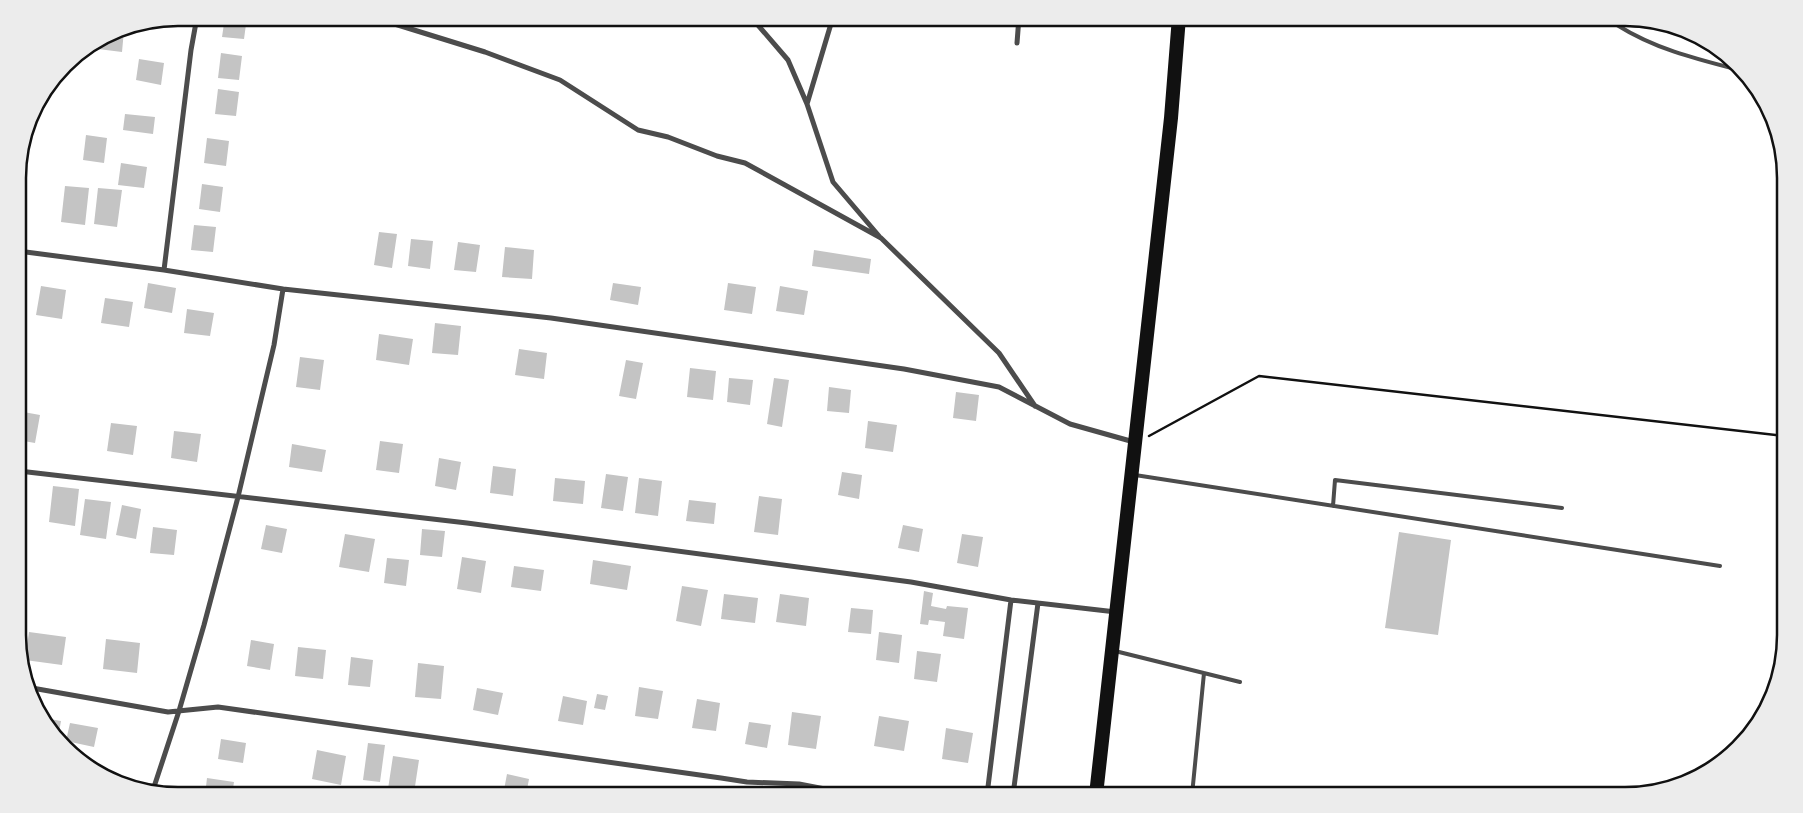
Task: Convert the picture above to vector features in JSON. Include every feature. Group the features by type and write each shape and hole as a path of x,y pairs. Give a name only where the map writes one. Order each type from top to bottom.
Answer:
{"highway":[{"path":"1097,786 1133,475 1171,118 1178,26"}],"street":[{"path":"164,270 196,26"},
{"path":"398,26 484,52 560,80 638,130 668,137 717,156 745,163 881,238"},
{"path":"758,26 788,60 807,104 834,182 881,238 999,353 1035,406"},
{"path":"807,104 831,26"},
{"path":"1017,43 1018,26"},
{"path":"27,251 164,270 282,290 551,318 904,369 999,387 1070,424 1136,442"},
{"path":"155,785 204,625 238,497 274,345 282,290"},
{"path":"26,472 467,523 882,578 1011,600 1117,613"},
{"path":"988,786 1011,600"},
{"path":"1014,786 1038,603"},
{"path":"36,689 168,712 218,707 747,782 799,784 812,787"}],"lane":[{"path":"1618,26 1637,37 1679,54 1727,67"},
{"path":"1133,475 1720,566"},
{"path":"1333,506 1335,480 1562,508"},
{"path":"1113,650 1240,682"},
{"path":"1193,786 1204,673"}],"path":[{"path":"1136,442 1259,376 1777,435"}],"building":[{"path":"224,26 246,26 244,39 222,37"},
{"path":"123,36 122,52 99,49"},
{"path":"221,53 242,56 239,80 218,78"},
{"path":"139,59 164,63 161,85 136,80"},
{"path":"218,89 239,92 236,116 215,114"},
{"path":"125,114 155,117 153,134 123,130"},
{"path":"86,135 107,138 104,163 83,160"},
{"path":"207,138 229,141 226,166 204,163"},
{"path":"121,163 147,167 144,188 118,185"},
{"path":"202,184 223,187 220,212 199,209"},
{"path":"65,186 89,188 85,225 61,222"},
{"path":"98,188 122,190 117,227 94,224"},
{"path":"194,225 216,227 213,252 191,250"},
{"path":"379,232 397,234 392,268 374,265"},
{"path":"411,239 433,241 430,269 408,266"},
{"path":"458,242 480,245 476,272 454,270"},
{"path":"505,247 534,250 532,279 502,277"},
{"path":"814,250 871,259 869,274 812,266"},
{"path":"148,283 176,288 172,313 144,308"},
{"path":"613,283 641,287 638,305 610,300"},
{"path":"728,283 756,287 752,314 724,310"},
{"path":"41,286 66,290 62,319 36,315"},
{"path":"780,286 808,291 804,315 776,311"},
{"path":"105,298 133,302 129,327 101,323"},
{"path":"187,309 214,313 210,336 184,333"},
{"path":"435,323 461,326 458,355 432,353"},
{"path":"379,334 413,339 409,365 376,360"},
{"path":"519,349 547,353 544,379 515,375"},
{"path":"300,357 324,360 320,390 296,387"},
{"path":"626,360 643,363 636,399 619,396"},
{"path":"690,368 716,371 713,400 687,397"},
{"path":"729,378 753,380 750,405 727,402"},
{"path":"774,378 789,380 782,427 767,424"},
{"path":"829,387 851,390 849,413 827,411"},
{"path":"956,392 979,395 976,421 953,418"},
{"path":"26,413 40,415 35,443 26,441"},
{"path":"868,421 897,425 893,452 865,448"},
{"path":"111,423 137,426 133,455 107,451"},
{"path":"174,431 201,434 197,462 171,458"},
{"path":"380,441 403,444 399,473 376,470"},
{"path":"292,444 326,450 322,472 289,467"},
{"path":"439,458 461,462 456,490 435,486"},
{"path":"493,466 516,469 513,496 490,493"},
{"path":"842,472 862,475 859,499 838,495"},
{"path":"606,474 628,477 623,511 601,508"},
{"path":"555,478 585,481 583,504 553,501"},
{"path":"639,478 662,481 658,516 635,513"},
{"path":"53,486 79,489 75,526 49,522"},
{"path":"759,496 782,499 778,535 754,532"},
{"path":"85,499 111,502 106,539 80,535"},
{"path":"689,500 716,503 714,524 686,521"},
{"path":"122,505 141,509 136,539 116,535"},
{"path":"266,525 287,529 282,553 261,549"},
{"path":"903,525 923,529 919,552 898,548"},
{"path":"153,527 177,530 174,555 150,553"},
{"path":"422,529 445,531 442,557 420,555"},
{"path":"1399,532 1451,540 1438,635 1385,628"},
{"path":"345,534 375,539 369,572 339,567"},
{"path":"962,534 983,537 978,567 957,563"},
{"path":"462,557 486,561 481,593 457,589"},
{"path":"387,558 409,560 406,586 384,583"},
{"path":"593,560 631,566 627,590 590,584"},
{"path":"514,566 544,570 541,591 511,587"},
{"path":"682,586 708,590 701,626 676,621"},
{"path":"924,591 933,593 931,606 946,609 947,606 968,608 964,639 943,636 945,622 929,620 928,625 920,624"},
{"path":"724,594 758,598 755,623 721,619"},
{"path":"780,594 809,598 806,626 776,622"},
{"path":"851,608 873,610 871,634 848,632"},
{"path":"29,632 66,637 62,665 29,661 27,646"},
{"path":"879,632 902,635 899,663 876,660"},
{"path":"106,639 140,643 137,673 103,669"},
{"path":"251,640 274,644 270,670 247,666"},
{"path":"298,647 326,650 323,679 295,676"},
{"path":"917,651 941,654 937,682 914,679"},
{"path":"351,657 373,660 370,687 348,685"},
{"path":"418,663 444,666 441,699 415,697"},
{"path":"639,687 663,691 658,719 635,716"},
{"path":"477,688 503,693 498,715 473,710"},
{"path":"597,694 608,696 605,710 594,708"},
{"path":"563,696 587,701 583,725 558,721"},
{"path":"697,699 720,703 716,731 692,728"},
{"path":"792,712 821,716 816,749 788,745"},
{"path":"879,716 909,721 904,751 874,746"},
{"path":"53,720 61,721 60,729"},
{"path":"749,722 771,725 767,748 745,744"},
{"path":"70,723 98,728 94,747 71,742 67,737"},
{"path":"946,728 973,733 968,763 942,759"},
{"path":"221,739 246,743 243,763 218,759"},
{"path":"368,743 385,745 380,782 363,780"},
{"path":"317,750 346,756 341,785 312,779"},
{"path":"393,756 419,760 415,787 388,787"},
{"path":"507,774 529,779 528,787 505,787"},
{"path":"207,778 234,782 233,787 206,787"}]}
